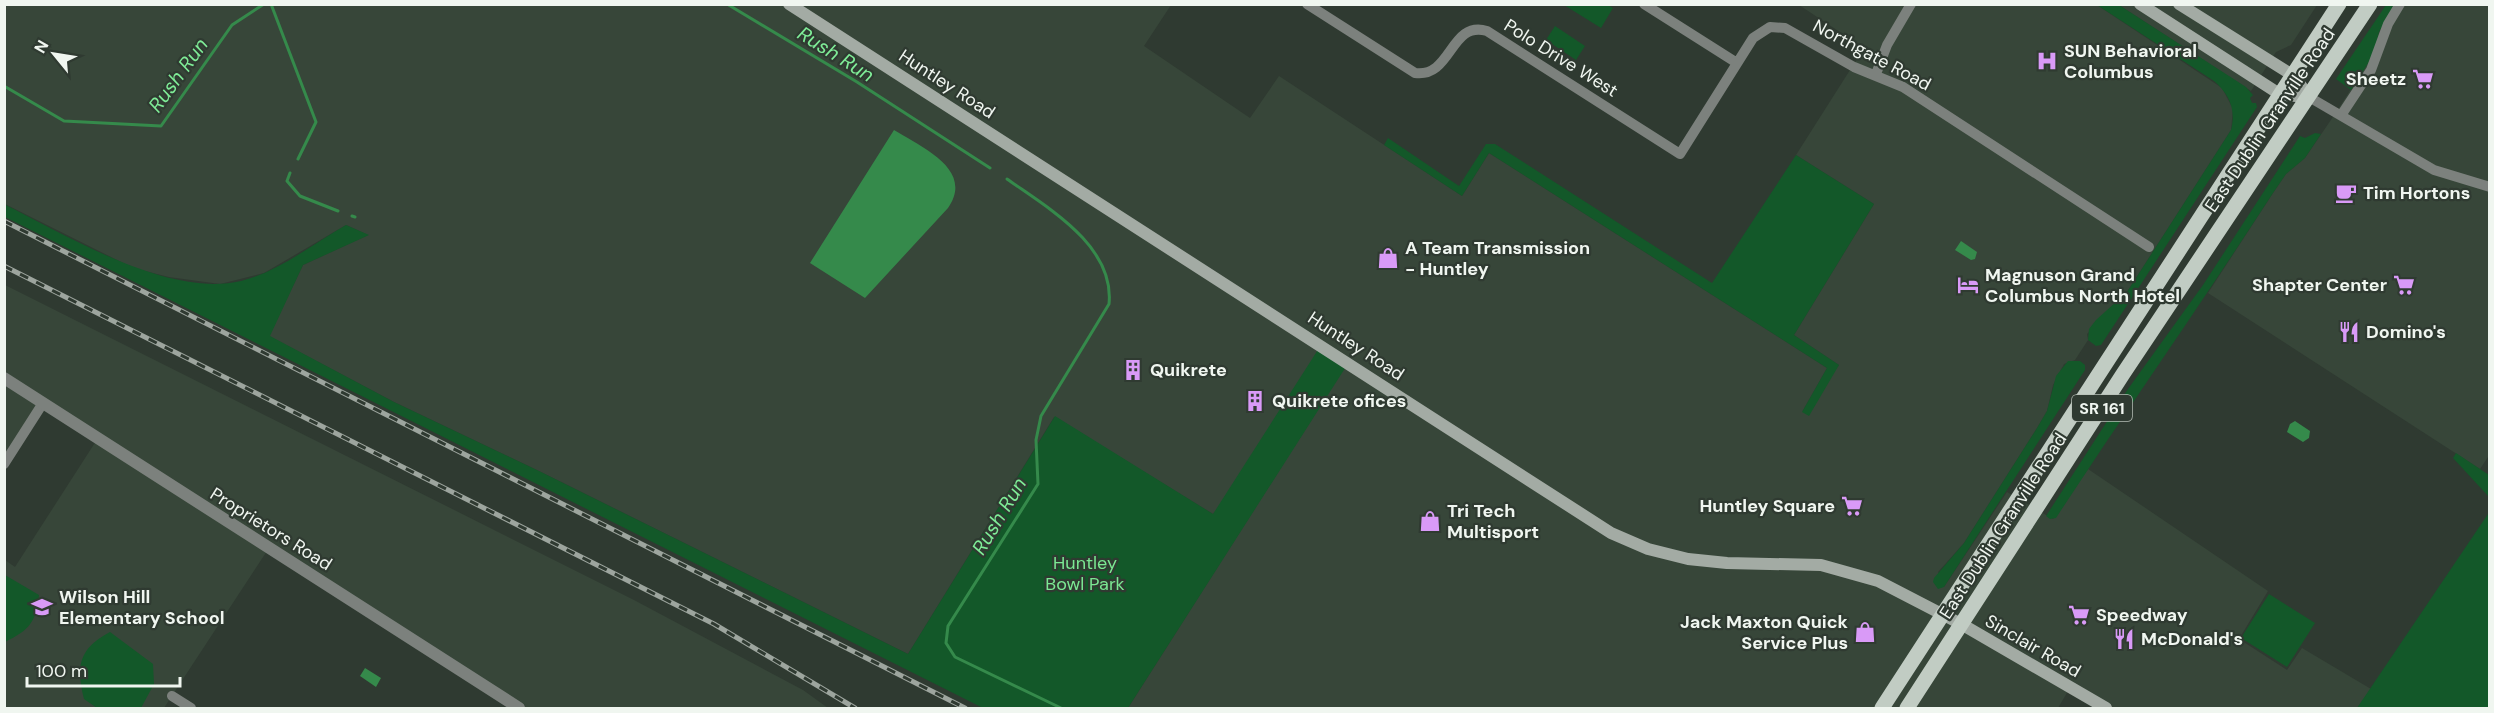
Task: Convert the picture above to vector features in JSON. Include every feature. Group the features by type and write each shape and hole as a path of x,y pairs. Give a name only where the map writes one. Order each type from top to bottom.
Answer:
{"main road":[{"name":"Huntley Road","path":"789,4 1611,533 1648,549 1688,559 1727,563 1800,563 1844,569 1878,581 1942,615"},
{"path":"2140,4 2281,95 2309,97"},
{"path":"2179,4 2294,76 2309,97"},
{"name":"East Dublin Granville Road","path":"1882,708 2339,4"},
{"name":"East Dublin Granville Road","path":"1907,708 1963,625 2123,374 2370,4"},
{"name":"Sinclair Road","path":"1942,615 2106,708"}],"street":[{"name":"Polo Drive West","path":"1307,4 1415,73 1427,73 1436,69 1466,32 1476,29 1487,31 1680,154"},
{"path":"1644,4 1737,63"},
{"path":"1876,74 1887,45 1911,4"},
{"path":"2342,114 2371,70 2388,24 2400,4"},
{"name":"Northgate Road","path":"1680,154 1757,34 1764,29 1778,26 1792,31 1854,67 1904,87 2149,247"},
{"path":"2309,97 2342,114 2434,171 2490,187"},
{"name":"Proprietors Road","path":"4,378 519,708"},
{"path":"4,464 43,403"},
{"path":"172,696 191,708"}],"shaded area":[{"path":"4,5 1171,5 1144,46 1250,118 1279,76 1462,196 1489,153 1827,368 1802,412 1839,365 1794,335 1874,204 1796,155 1864,48 1799,5 2097,5 2222,88 2233,109 2231,130 2127,292 2087,334 2088,340 2075,360 2064,364 2053,385 2047,411 2037,428 1964,543 1938,572 1944,587 2007,492 2053,519 2088,469 2268,591 2239,639 2287,670 2302,648 2371,689 2357,708 2110,708 2071,686 2058,708 1128,708 1348,362 1213,514 1054,417 908,654 541,472 394,402 269,336 303,265 368,235 346,225 264,273 220,284 169,277 133,268 5,204"},
{"path":"2119,5 2317,5 2291,45 2276,52 2251,91"},
{"path":"2396,5 2489,5 2490,454 2480,469 2208,293 2286,174 2305,158 2337,111 2373,54 2379,32"},
{"path":"894,130 941,161 950,171 955,182 955,194 948,208 865,298 810,263"},
{"path":"1961,241 1977,252 1975,259 1971,260 1955,250"},
{"path":"5,285 634,600 803,690 828,708 519,708 269,548 164,708 5,708 5,560 15,567 98,438 43,403 5,464"},
{"path":"2295,421 2310,431 2309,438 2303,442 2287,432 2290,424"},
{"path":"365,668 381,678 376,687 360,676"}],"green space":[{"path":"1564,5 1608,5 1613,8 1601,28"},
{"path":"2097,5 2119,5 2246,87 2253,95 2250,98 2252,103 2256,103 2257,107 2101,345 2096,346 2088,340 2089,329 2127,292 2231,130 2233,116 2228,97 2214,81"},
{"path":"2386,5 2396,5 2379,32 2374,54 2351,90 2336,79"},
{"path":"1555,26 1585,46 1576,60 1546,40"},
{"path":"2315,133 2321,134 2305,158 2286,174 2056,518 2050,519 2046,516 2128,389 2203,285 2300,136 2305,138"},
{"path":"1388,138 1459,186 1486,144 1495,144 1712,283 1796,155 1874,204 1794,335 1839,365 1809,416 1802,412 1827,368 1489,153 1462,196 1384,145"},
{"name":"Huntley Bowl Park","path":"4,204 119,261 182,281 212,284 255,277 295,257 346,225 369,235 303,265 270,336 394,402 541,472 908,654 1055,416 1213,514 1321,345 1349,362 1128,708 983,708 5,217"},
{"path":"2068,361 2080,361 2085,365 2085,370 1944,587 1938,589 1933,582 1934,578 1964,543 2037,428 2047,411 2056,376"},
{"path":"2456,453 2489,475 2489,497 2453,458"},
{"path":"2489,508 2489,708 2357,708 2488,514"},
{"path":"5,575 39,595 36,612 30,624 20,634 5,642"},
{"path":"2269,594 2315,623 2287,667 2241,638"},
{"path":"110,632 153,664 154,684 141,708 97,708 84,699 80,677 82,660 91,645"}],"waterway":[{"name":"Rush Run","path":"4,86 64,121 161,126 232,25 264,4"},
{"path":"271,4 316,122 298,159"},
{"name":"Rush Run","path":"727,4 857,82 990,168"},
{"path":"290,173 287,181 300,196 338,211"},
{"name":"Rush Run","path":"1007,179 1059,216 1090,247 1101,264 1108,283 1109,304 1041,416 1036,440 1038,484 948,626 946,643 955,657 1061,708"}],"railway":[{"path":"4,221 965,708"},
{"path":"4,266 714,624 855,708"}],"place":[{"name":"SUN Behavioral Columbus","path":"2047,61"},
{"name":"Sheetz","path":"2423,79"},
{"name":"Tim Hortons","path":"2346,193"},
{"name":"A Team Transmission - Huntley","path":"1388,258"},
{"name":"Magnuson Grand Columbus North Hotel","path":"1968,285"},
{"name":"Shapter Center","path":"2404,285"},
{"name":"Domino's","path":"2349,332"},
{"name":"Quikrete","path":"1133,370"},
{"name":"Quikrete ofices","path":"1255,401"},
{"name":"Huntley Square","path":"1852,506"},
{"name":"Tri Tech Multisport","path":"1430,521"},
{"name":"Wilson Hill Elementary School","path":"42,607"},
{"name":"Speedway","path":"2079,615"},
{"name":"Jack Maxton Quick Service Plus","path":"1865,632"},
{"name":"McDonald's","path":"2124,639"}]}
